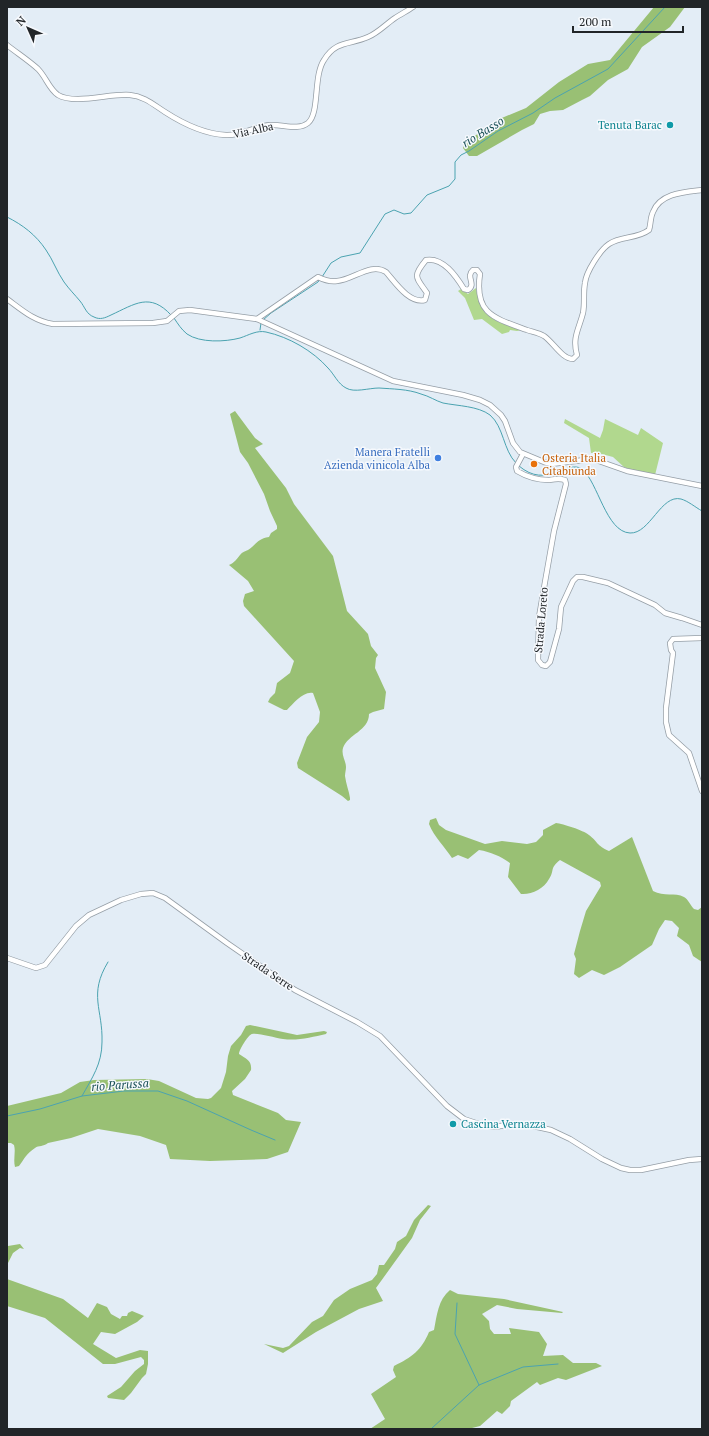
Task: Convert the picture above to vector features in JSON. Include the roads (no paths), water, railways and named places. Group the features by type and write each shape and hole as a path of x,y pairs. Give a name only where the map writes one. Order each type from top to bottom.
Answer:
{"street":[{"name":"Via Alba","path":"7,45 38,69 52,89 59,95 68,98 84,98 130,94 141,97 185,125 227,135 244,133 254,128 267,125 298,127 309,122 314,116 317,81 320,68 330,52 337,46 347,42 368,37 413,7"},
{"path":"261,321 310,282 321,279 338,281 375,269 384,270 404,292 421,301 425,300 426,293 418,282 417,275 420,267 426,260 432,259 454,274 464,289 468,290 472,288 469,275 475,269 480,274 478,288 479,296 484,307 491,315 496,319 544,336 566,358 572,359 576,355 574,340 583,311 584,284 602,250 607,245 614,242 643,234 649,230 652,213 662,201 676,194 702,190"},
{"path":"7,299 29,316 45,323 53,324 153,324 167,321 176,313 183,310 261,321 393,381 463,395 480,400 490,405 501,415 505,421 513,443 523,454 551,464 593,459 627,472 702,486"},
{"name":"Strada Loreto","path":"523,454 516,467 517,471 533,479 549,480 560,478 565,480 566,484 554,531 539,617 538,660 542,665 546,666 550,662 559,629 561,607 573,581 577,577 608,583 655,605 665,613 702,625"},
{"path":"702,638 673,639 670,643 673,653 666,708 666,722 669,735 689,753 702,791"},
{"name":"Strada Serre","path":"7,958 36,968 45,965 76,926 89,914 121,900 142,894 153,893 165,898 232,947 295,990 357,1022 380,1036 447,1106 464,1119 482,1126 528,1126 551,1130 570,1139 602,1159 621,1168 630,1170 641,1170 689,1160 702,1159"}],"waterway":[{"name":"rio Basso","path":"322,277 331,263 341,257 360,253 385,214 394,210 404,214 411,213 427,195 449,186 455,179 455,162 461,155 498,131 533,113 555,98 608,69 665,7"},
{"path":"7,217 24,227 38,240 64,282 91,316 102,318 142,302 156,304 171,315"},
{"name":"rio Basso","path":"263,320 271,313 318,282 320,279"},
{"path":"174,318 187,334 199,339 220,341 240,338 259,332 266,332 283,337 308,350 328,368 343,386 349,389 357,390 379,388 405,390 416,392 443,403 474,408 485,412 495,420 508,452 516,463"},
{"name":"rio Basso","path":"260,330 261,323"},
{"path":"519,466 529,473 539,475 547,475 576,467 582,469 588,475 593,484 608,516 622,530 630,533 637,532 644,527 667,502 674,499 684,500 702,511"},
{"path":"82,1096 93,1077 102,1050 102,1030 98,993 102,974 108,962"},
{"name":"rio Parussa","path":"7,1116 40,1109 82,1096 124,1091 158,1091 187,1101 275,1140"},
{"path":"457,1303 455,1334 479,1385"},
{"path":"431,1429 479,1385 523,1367 558,1364"}],"place":[{"name":"Tenuta Barac","path":"670,125"},
{"name":"Manera Fratelli Azienda vinicola Alba","path":"438,458"},
{"name":"Osteria Italia Citabiunda","path":"534,464"},
{"name":"Cascina Vernazza","path":"453,1124"}]}
